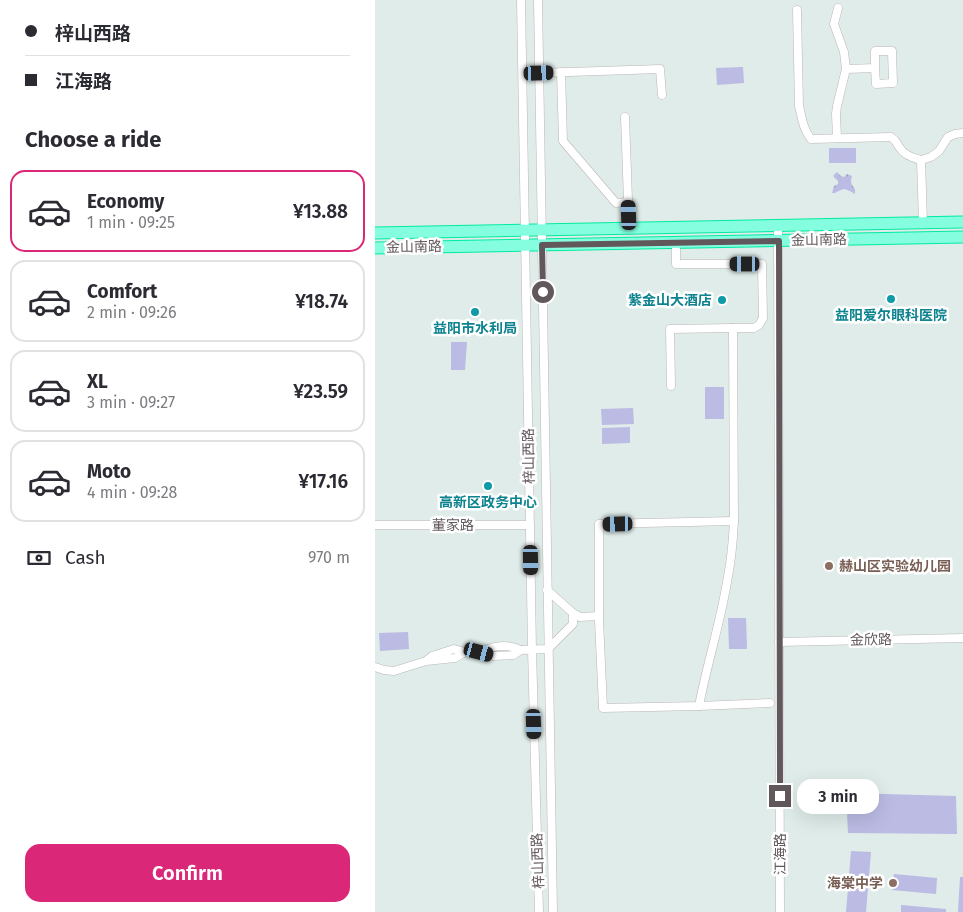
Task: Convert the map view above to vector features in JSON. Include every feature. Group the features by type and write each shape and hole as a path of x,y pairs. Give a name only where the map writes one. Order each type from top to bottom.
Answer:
{"highway":[{"name":"金山南路","path":"375,233 963,222"},
{"name":"金山南路","path":"375,248 963,237"}],"street":[{"name":"梓山西路","path":"521,0 532,649 539,912"},
{"name":"梓山西路","path":"538,0 553,912"},
{"path":"837,8 834,24 844,52 846,69 837,106 837,138"},
{"path":"797,10 799,106 806,133 811,139 891,137 897,140 904,153 911,158 921,160 939,152 948,137 963,133"},
{"path":"522,37 539,37"},
{"path":"875,51 892,51 893,83 876,84 875,68 875,51"},
{"path":"846,69 875,68"},
{"path":"539,73 660,69 662,95"},
{"path":"561,72 563,141 616,203 628,202"},
{"path":"625,117 629,228"},
{"path":"523,139 540,138"},
{"path":"921,160 923,223"},
{"name":"江海路","path":"779,226 780,912"},
{"path":"671,386 671,329 753,328 759,325 763,318 762,264 677,264 676,242"},
{"path":"699,706 706,669 728,581 732,549 734,521 733,328"},
{"path":"734,521 599,524 599,618 603,708 770,703"},
{"name":"董家路","path":"375,525 530,525"},
{"path":"547,590 573,613 580,616 599,618"},
{"path":"573,613 573,624"},
{"path":"375,667 395,671 426,661 455,658 465,652 479,652 493,656 513,655 521,650 548,649 573,624 599,618"},
{"name":"金欣路","path":"779,642 963,638"}],"green space":[{"path":"743,67 744,83 717,85 716,68"},
{"path":"829,148 856,148 856,163 829,163"},
{"path":"837,172 844,177 847,174 852,176 851,183 855,189 855,194 845,189 832,193 834,186 838,184 838,181 833,176"},
{"path":"451,342 467,342 465,370 451,370"},
{"path":"705,387 724,387 724,419 705,419"},
{"path":"633,408 634,424 602,425 601,409"},
{"path":"630,427 630,443 602,444 602,428"},
{"path":"728,618 746,618 747,649 729,649"},
{"path":"408,632 409,649 380,651 379,633"},
{"path":"846,793 956,796 957,834 848,833"},
{"path":"851,851 871,852 866,912 846,912"},
{"path":"894,874 937,878 936,894 892,890"},
{"path":"960,877 963,877 963,912 958,912"},
{"path":"901,905 946,909 946,912 901,912"}],"place":[{"name":"益阳爱尔眼科医院","path":"891,299"},
{"name":"紫金山大酒店","path":"722,300"},
{"name":"益阳市水利局","path":"475,312"},
{"name":"高新区政务中心","path":"488,486"},
{"name":"赫山区实验幼儿园","path":"829,566"},
{"name":"海棠中学","path":"893,883"}],"route":[{"path":"543,292 542,245 779,241 780,796"}]}
